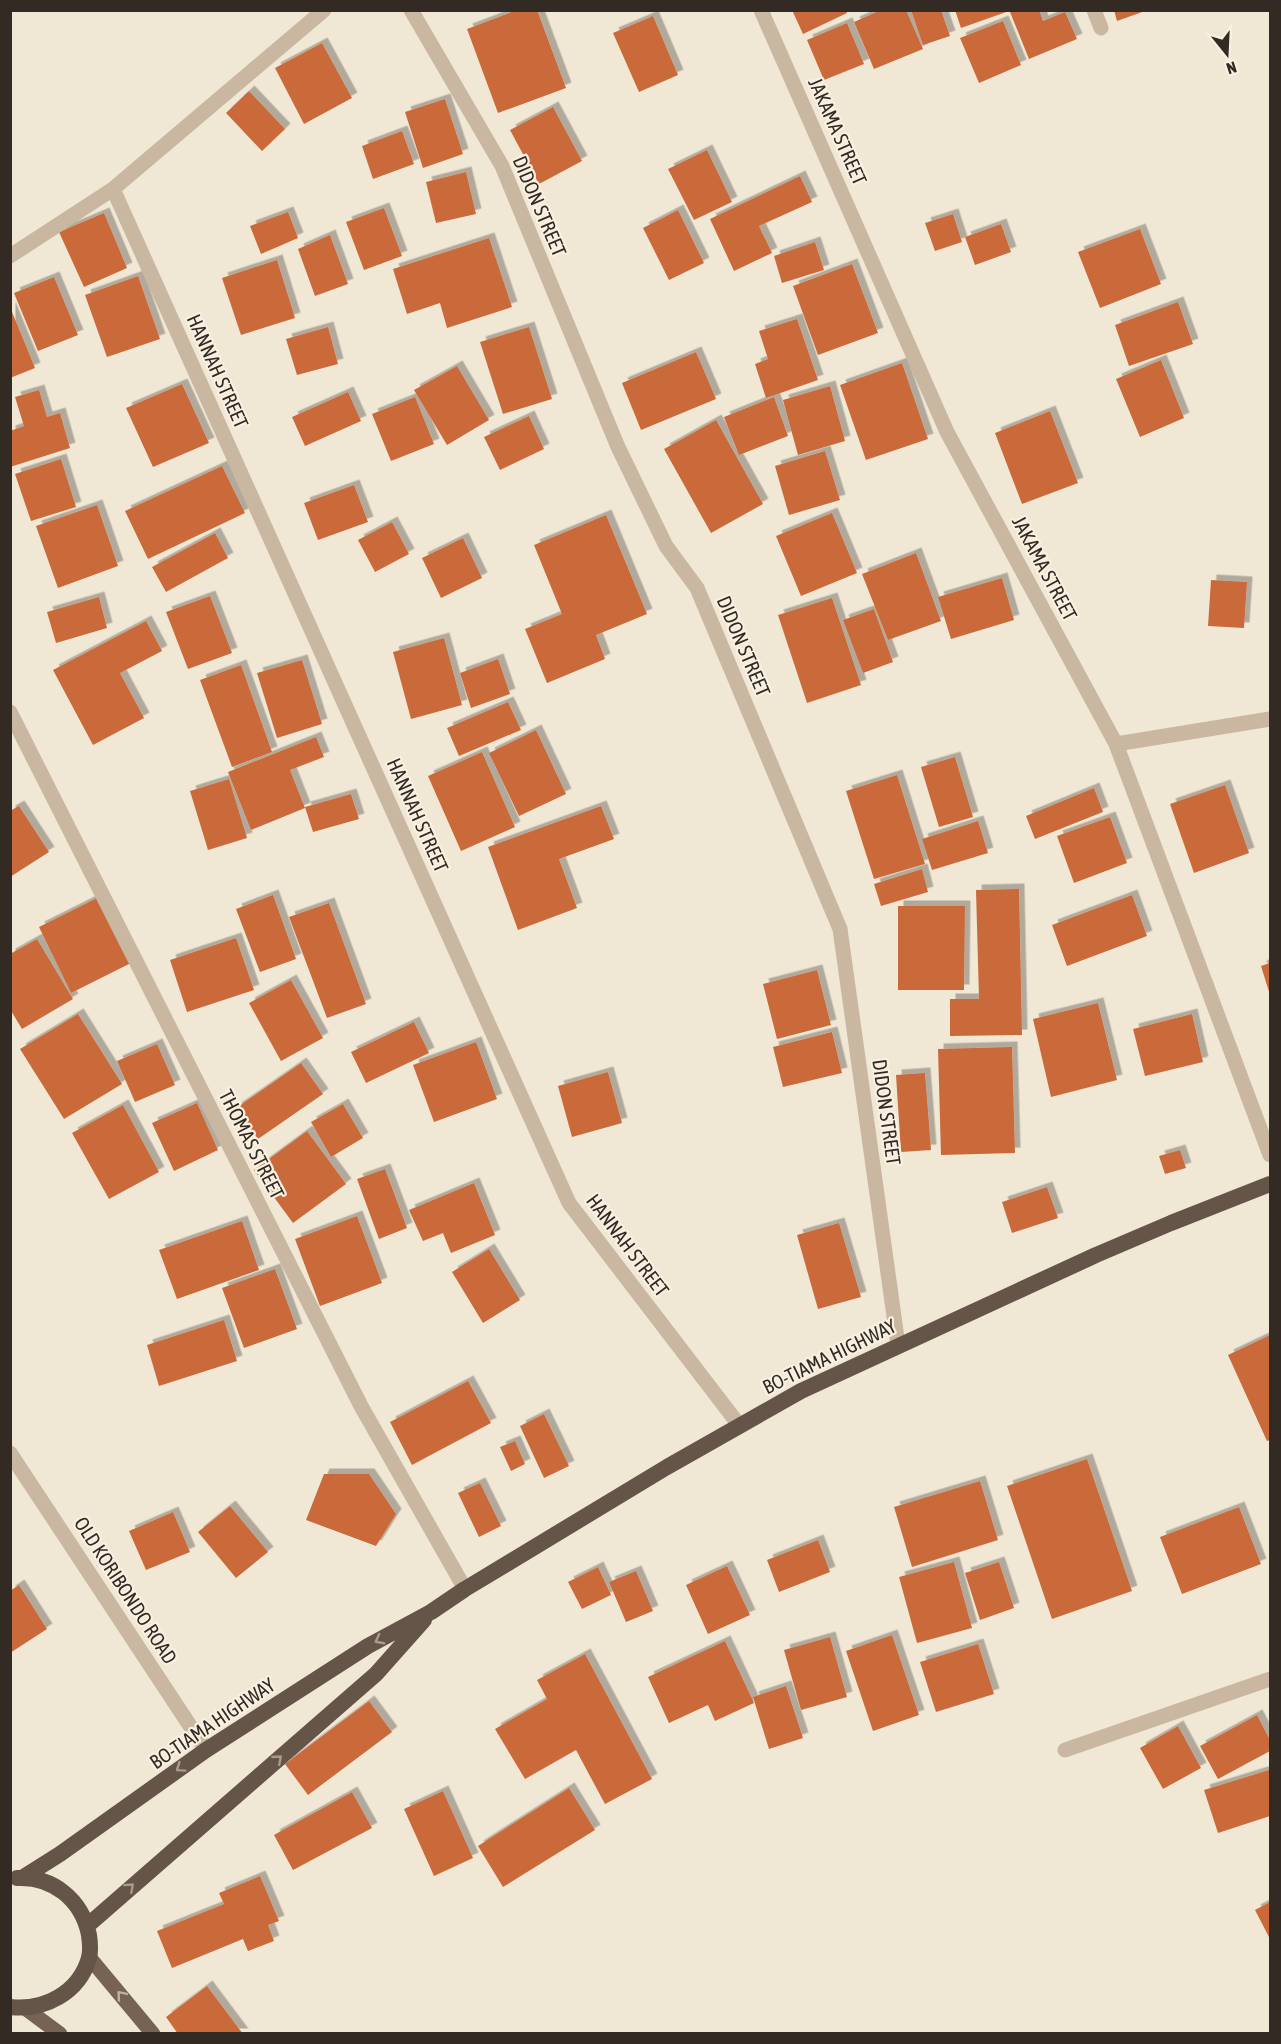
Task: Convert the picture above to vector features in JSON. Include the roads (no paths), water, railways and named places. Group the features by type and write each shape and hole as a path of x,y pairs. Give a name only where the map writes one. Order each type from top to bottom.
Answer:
{"highway":[{"name":"BO-TIAMA HIGHWAY","path":"16,1878 60,1854 206,1750 368,1646 431,1612 465,1589 739,1425 801,1391 898,1345 1161,1227 1270,1184"},
{"name":"BO-TIAMA HIGHWAY","path":"87,1926 376,1674 431,1612"},
{"path":"16,1878 46,1881 68,1894 80,1909 90,1942 89,1957 81,1974 67,1992 47,2004 18,2007"}],"main road":[{"path":"89,1957 153,2034"},
{"path":"18,2007 60,2034"}],"street":[{"path":"14,247 113,189 324,10"},
{"name":"DIDON STREET","path":"411,10 502,166 618,447 666,546 697,588 840,929 898,1345"},
{"name":"JAKAMA STREET","path":"761,10 947,432 1116,744 1270,1155"},
{"path":"1094,10 1101,28"},
{"name":"HANNAH STREET","path":"113,189 569,1203 739,1425"},
{"name":"THOMAS STREET","path":"10,712 361,1406 465,1589"},
{"path":"1116,744 1270,719"},
{"name":"OLD KORIBONDO ROAD","path":"10,1454 206,1750"},
{"path":"1065,1750 1270,1679"}]}
